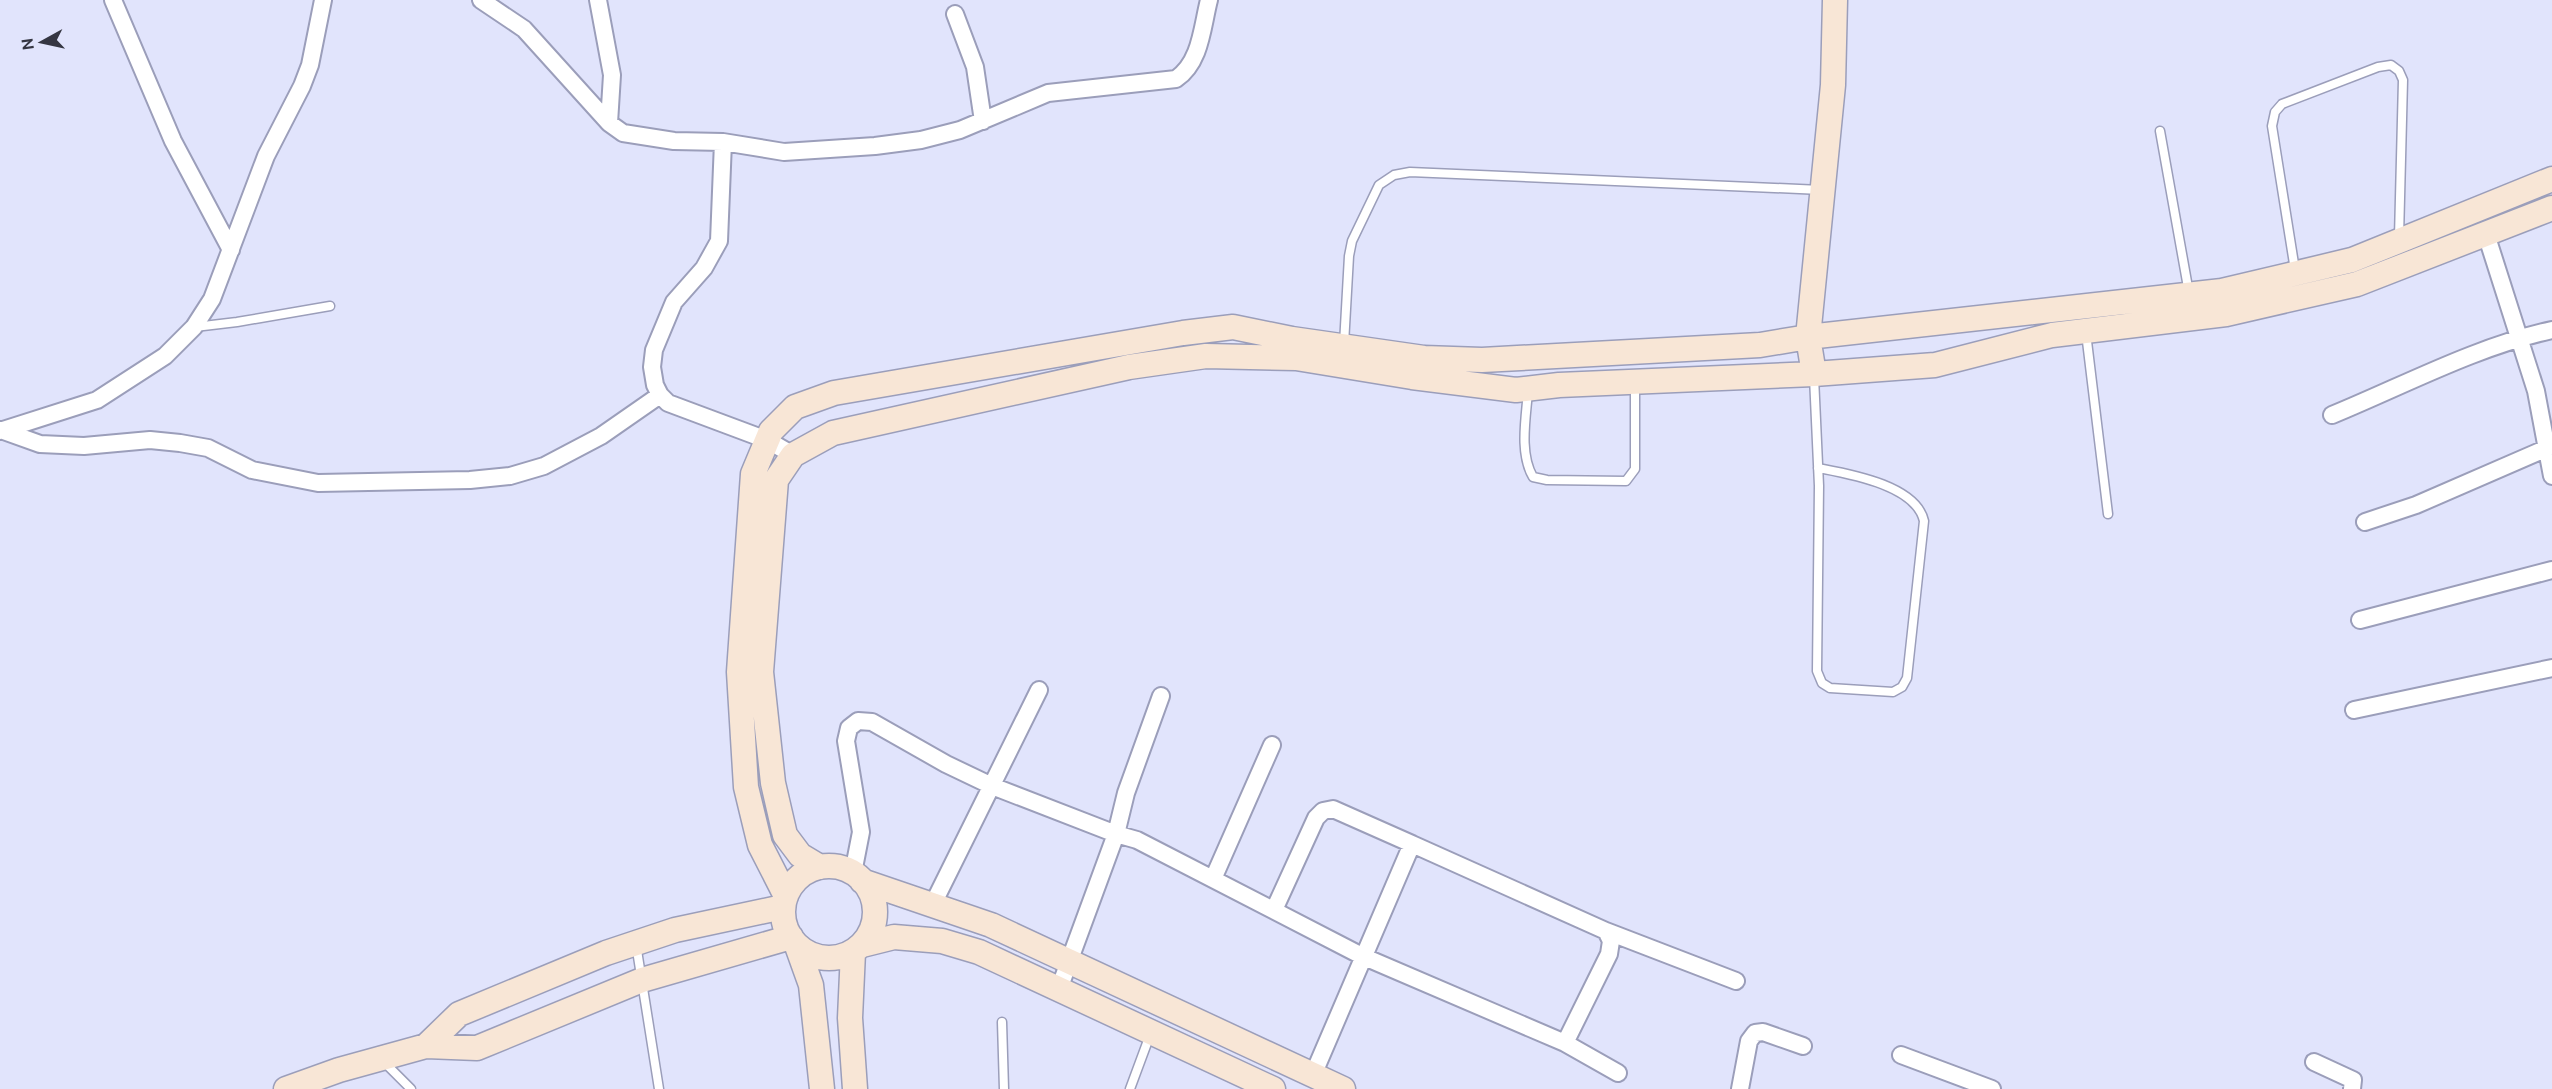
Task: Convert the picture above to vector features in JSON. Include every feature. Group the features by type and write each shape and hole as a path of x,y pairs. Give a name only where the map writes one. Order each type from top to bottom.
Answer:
{"street":[{"path":"113,0 173,141 231,250"},
{"path":"1,430 97,400 165,356 194,327 212,299 266,156 302,86 310,65 323,0"},
{"path":"481,0 531,36 609,123 623,133 674,141 723,142 783,152 875,146 921,140 960,130 1048,93 1176,79 1187,72 1195,58 1209,0"},
{"path":"598,0 612,75 609,123"},
{"path":"1814,374 1808,337 1833,85 1835,0"},
{"path":"956,14 975,67 982,121"},
{"path":"723,142 719,241 704,268 674,302 654,350 652,367 655,385 670,402 767,440 793,455"},
{"path":"822,1089 811,985 783,919 784,902 760,845 746,787 739,672 753,474 771,431 795,407 834,393 1183,333 1233,327 1344,347 1424,358 1482,360 1760,345 1808,337 2222,291 2352,260 2552,179"},
{"path":"820,867 800,855 785,835 772,783 761,672 776,480 793,455 833,433 1129,367 1206,356 1296,358 1412,377 1516,390 1935,365 2052,335 2226,314 2357,284 2552,208"},
{"path":"2486,234 2536,391 2549,447 2552,476"},
{"path":"2332,415 2519,337 2552,330"},
{"path":"1,430 40,444 84,446 150,440 180,443 208,448 252,470 318,483 470,480 510,476 544,466 670,402"},
{"path":"2365,522 2416,505 2549,447"},
{"path":"2360,620 2552,570"},
{"path":"2354,710 2552,668"},
{"path":"932,906 1039,690"},
{"path":"1059,989 1116,834 1126,793 1161,696"},
{"path":"855,1089 850,1018 858,948 873,924 875,913 869,890 858,877 861,832 846,741 849,728 858,721 872,722 946,764 992,786 1137,840 1362,956 1565,1044 1618,1073"},
{"path":"1213,879 1272,745"},
{"path":"1274,910 1316,818 1323,811 1333,809 1606,931 1736,981"},
{"path":"1313,1075 1362,956 1412,844"},
{"path":"426,1046 459,1014 636,942 784,902 799,877 820,867 843,868 858,877 932,906 991,925 1343,1089"},
{"path":"1565,1044 1609,954 1611,941 1606,931"},
{"path":"294,1087 380,1058 426,1046 477,1048 642,980 794,942 818,957 836,958 858,948 894,938 942,941 979,952 1151,1032 1240,1078 1273,1089"},
{"path":"1740,1089 1749,1041 1755,1033 1763,1032 1803,1046"},
{"path":"1901,1055 1992,1089"},
{"path":"2314,1062 2353,1080 2352,1089"}],"lane":[{"path":"2296,274 2272,126 2275,112 2282,104 2378,67 2391,65 2399,71 2403,80 2399,241"},
{"path":"2160,131 2190,295"},
{"path":"1344,347 1349,256 1352,241 1379,186 1394,175 1410,172 1822,190"},
{"path":"194,327 330,306"},
{"path":"2086,331 2108,514"},
{"path":"1814,374 1818,468 1817,671 1822,683 1830,688 1893,692 1902,687 1907,678 1924,521 1922,513 1915,503 1872,479 1818,468"},
{"path":"1528,388 1526,466 1533,477 1547,480 1626,481 1635,469 1635,383"},
{"path":"636,942 659,1089"},
{"path":"1002,1022 1004,1089"},
{"path":"1130,1089 1151,1032"},
{"path":"380,1058 411,1089"}]}
